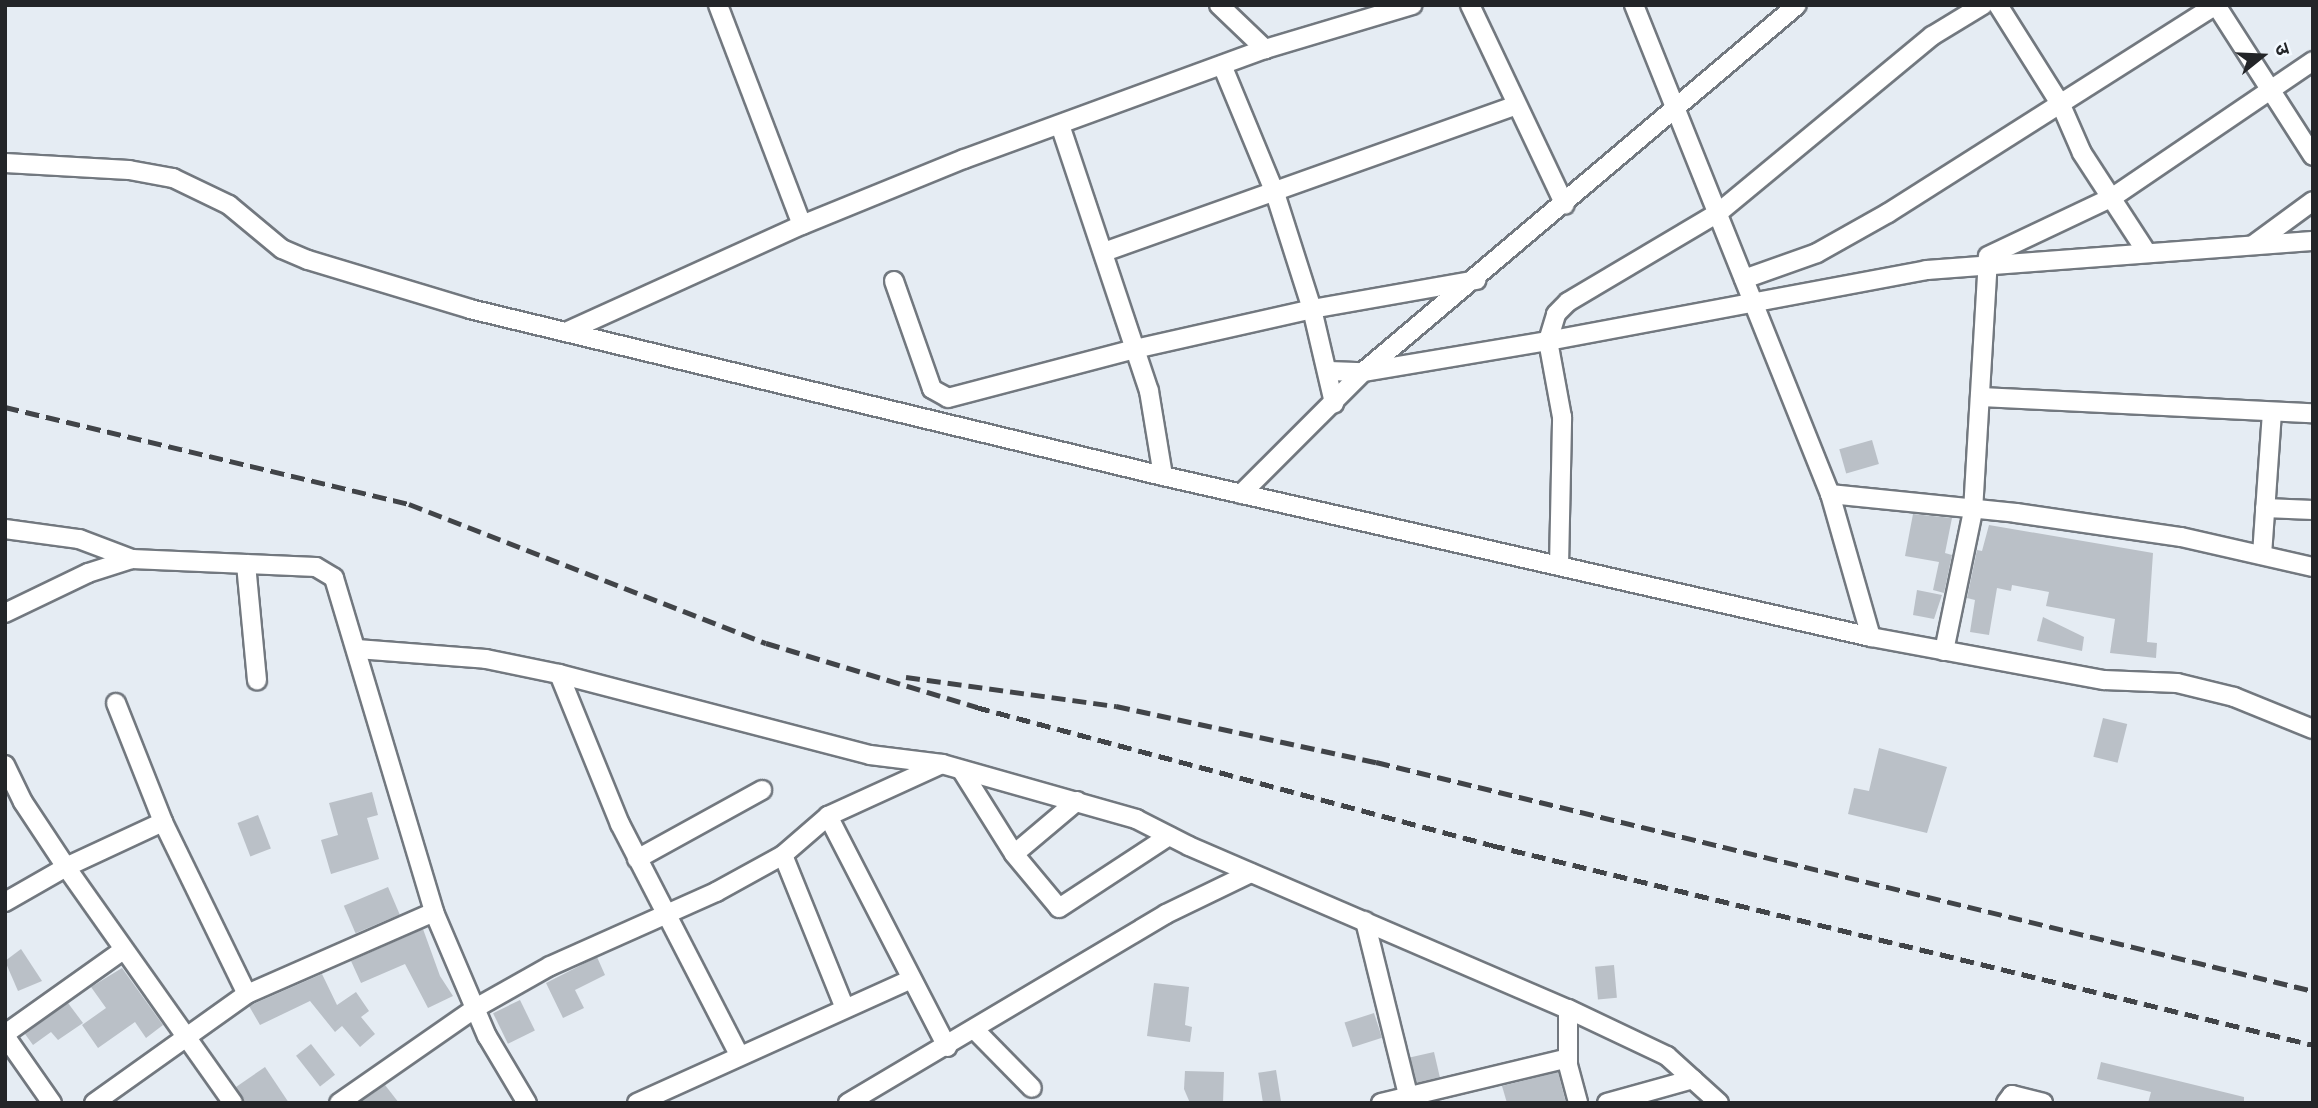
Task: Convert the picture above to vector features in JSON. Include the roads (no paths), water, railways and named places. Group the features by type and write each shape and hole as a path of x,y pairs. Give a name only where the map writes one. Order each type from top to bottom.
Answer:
{"street":[{"path":"718,5 802,225"},
{"path":"1219,5 1265,49"},
{"path":"568,331 802,225 1060,125 1265,49 1413,5"},
{"path":"1470,5 1515,106 1565,205"},
{"path":"1634,5 1830,494 1871,637"},
{"path":"1241,494 1363,372 1565,205 1674,108 1797,5"},
{"path":"1559,566 1562,417 1548,341 1556,314 1568,302 1718,213 1932,36 1983,5"},
{"path":"1998,5 2061,105 2082,153 2146,251"},
{"path":"1744,279 1817,253 2061,105 2216,5 2313,156"},
{"path":"1944,651 1973,511 1984,265 1994,251 2113,197 2313,61"},
{"path":"1222,65 1275,193 1312,309 1329,371 1334,403"},
{"path":"1104,252 1515,106"},
{"path":"1060,125 1135,348 1157,424 1163,476"},
{"path":"5,163 128,170 173,178 229,205 282,249 308,260 470,309 1163,476 1871,637 2104,680 2177,683 2234,697 2313,729"},
{"path":"2253,245 2313,201"},
{"path":"1329,371 1363,372 1548,341 1926,270 2146,251 2313,241"},
{"path":"894,281 932,389 941,397 1135,348 1312,309 1476,279"},
{"path":"1980,397 2313,414"},
{"path":"2262,555 2272,412"},
{"path":"1830,494 1973,511 2016,513 2167,535 2313,567"},
{"path":"2265,508 2313,510"},
{"path":"5,529 79,540 132,559 316,567 334,578 434,912 474,1009 527,1103"},
{"path":"5,612 88,573 132,559"},
{"path":"246,564 257,680"},
{"path":"357,649 486,659 559,674 870,755 942,764 1136,819 1251,873 1568,1009 1667,1056 1719,1103"},
{"path":"559,674 598,777 637,859 668,913 739,1055"},
{"path":"116,703 163,822 247,994"},
{"path":"340,1103 474,1009 550,966 668,913 783,855 828,816 942,764"},
{"path":"5,765 23,802 66,867 233,1103"},
{"path":"962,771 1014,854 1059,908 1169,836"},
{"path":"637,859 762,790"},
{"path":"1014,854 1077,801"},
{"path":"828,816 947,1047"},
{"path":"5,902 66,867 163,822"},
{"path":"783,855 844,1006"},
{"path":"848,1103 947,1047 1166,914 1251,873"},
{"path":"94,1103 188,1039 247,994 434,912"},
{"path":"1364,922 1409,1099"},
{"path":"52,1103 5,1035 123,950"},
{"path":"637,1103 844,1006 911,979"},
{"path":"1568,1009 1568,1058 1577,1103"},
{"path":"975,1030 1032,1088"},
{"path":"1381,1103 1409,1099 1568,1058"},
{"path":"1607,1103 1693,1079"},
{"path":"2006,1103 2011,1095 2043,1103"}],"railway":[{"path":"5,407 409,504 766,643 976,707 1491,845 2313,1045"},
{"path":"906,677 1116,706 1376,762 2313,991"}]}
